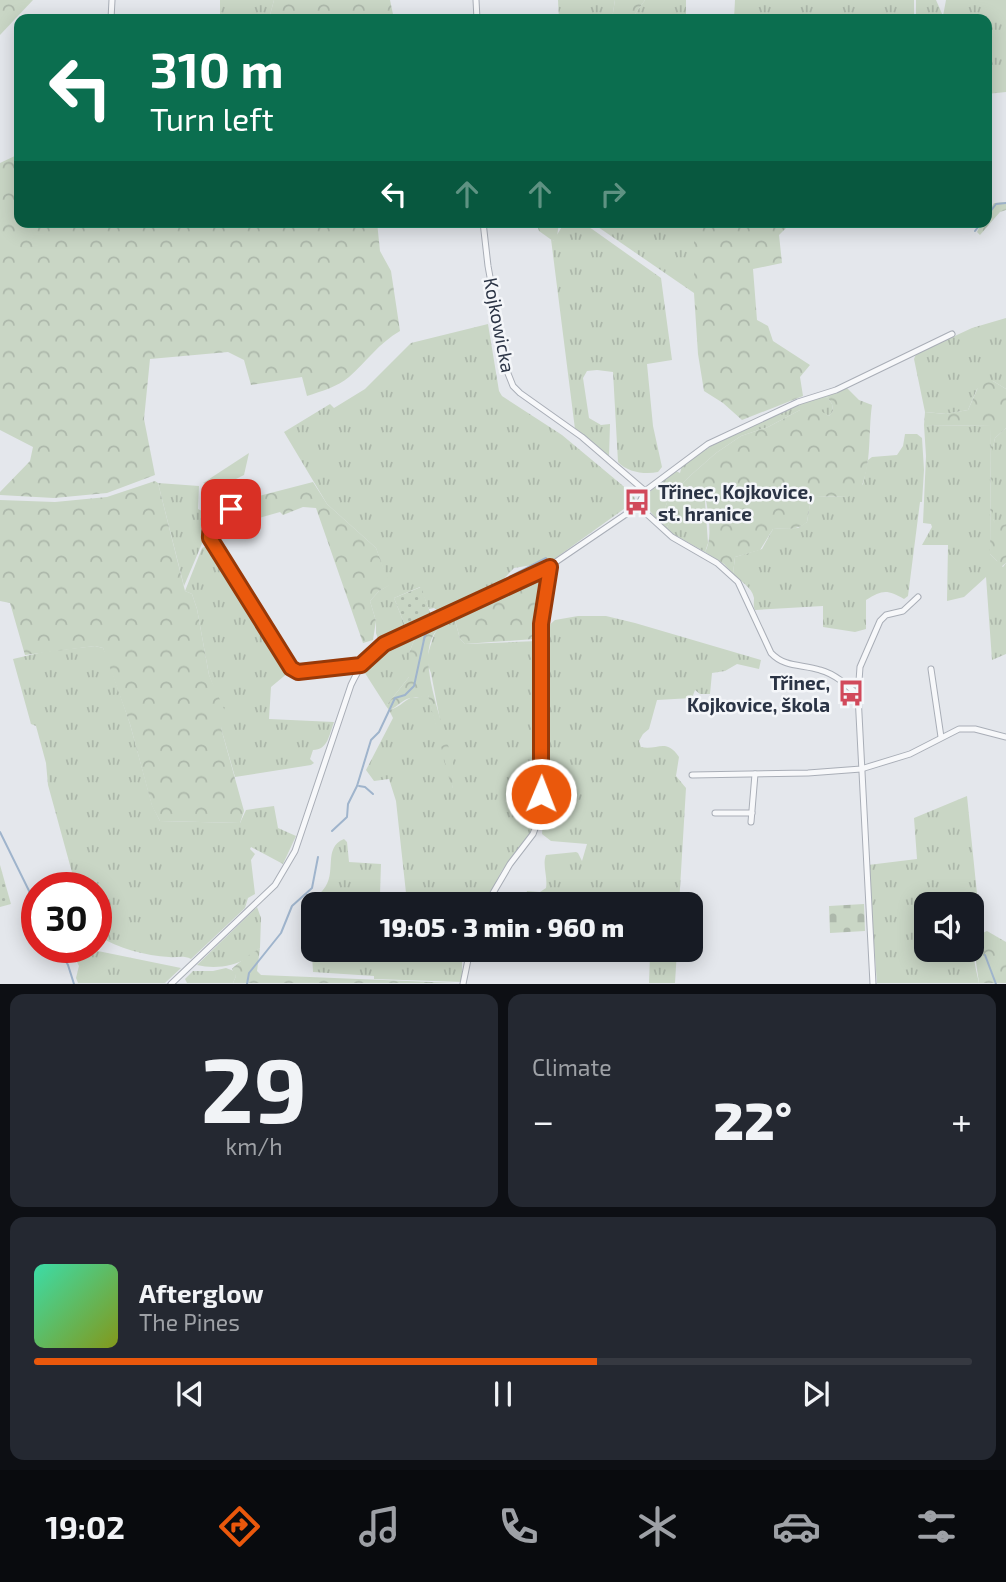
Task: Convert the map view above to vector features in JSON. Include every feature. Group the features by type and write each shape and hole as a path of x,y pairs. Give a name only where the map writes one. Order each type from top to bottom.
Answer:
{"street":[{"name":"Kojkowicka","path":"484,228 507,371 513,386 582,437 645,491"},
{"path":"171,984 275,885 286,869 298,843 351,685 361,665 384,644 550,567 638,506 645,491 708,444 798,402 836,390 952,334"},
{"path":"638,506 672,537 728,572 738,582 771,653 776,658 833,675 858,695"},
{"path":"231,509 215,521 210,538 291,668 301,673 361,665"},
{"path":"494,892 510,864 533,834 539,818 542,757 541,624 550,567"},
{"path":"873,984 861,769 858,695 860,667 880,621 886,615 903,611 918,597"},
{"path":"931,669 941,737"},
{"path":"692,775 861,769 910,754 959,729 975,729 1006,737"},
{"path":"751,822 755,774"},
{"path":"715,813 752,813"},
{"path":"463,984 468,962"}],"green space":[{"path":"0,0 33,0 20,14 14,14 14,20 0,35"},
{"path":"220,0 274,0 270,14 220,14"},
{"path":"274,0 390,0 393,14 270,14"},
{"path":"558,0 615,0 613,14 559,14"},
{"path":"615,0 645,0 635,14 613,14"},
{"path":"645,0 686,0 686,14 635,14"},
{"path":"735,0 914,0 914,14 734,14"},
{"path":"916,0 936,0 942,14 916,14"},
{"path":"946,0 1006,0 1006,92 992,93 992,14 943,14"},
{"path":"14,156 14,228 378,228 380,251 391,271 400,331 344,380 307,396 302,377 251,385 244,360 228,352 150,359 144,419 155,475 107,493 54,498 0,495 30,461 33,447 0,430 0,163"},
{"path":"1006,202 1006,210 1000,212 992,221 992,206 994,203"},
{"path":"538,228 558,228 557,237 553,241"},
{"path":"561,228 590,228 661,278 672,360 647,364 653,426 662,467 658,472 636,472 618,462 613,372 587,371 583,378 589,418 601,425 610,424 609,457 575,429 551,239 553,241"},
{"path":"599,228 694,228 694,293"},
{"path":"694,228 786,228 779,235 782,263 753,269 757,320 768,326 773,341 810,365 800,377 803,396 742,420 704,391 698,354"},
{"path":"979,228 986,228 980,235 977,232"},
{"path":"1006,318 1006,389 993,381 977,389 968,410 946,414 925,412 914,359 916,354 972,328"},
{"path":"488,324 502,396 562,435 634,495 635,501 550,562 514,568 496,587 441,613 434,608 429,609 420,587 394,598 406,628 379,642 370,601 389,585 376,548 327,504 284,432 330,404 334,408 365,389 411,343"},
{"path":"993,381 1006,389 1006,428 995,438 993,447 993,519 997,526 1006,524 1006,563 1001,567 998,567 997,561 990,554 991,426 924,425 925,412 945,414 968,410 980,383"},
{"path":"846,387 859,400 872,405 868,458 861,488 848,497 811,498 807,522 795,528 773,529 760,550 735,557 733,574 724,564 705,552 709,530 707,504 702,486 689,486 689,504 680,516 670,521 666,530 644,504 646,498 659,518 664,519 669,497 716,453 741,436 768,427 800,410 819,410 829,416 833,411 832,404 824,396"},
{"path":"824,396 832,404 833,411 829,416 800,410 768,427 741,436 716,453 669,497 664,518 659,518 650,507 647,494 676,471 680,473 682,465 699,454 768,417"},
{"path":"924,425 991,426 990,554 1003,567 1006,563 1006,654 992,660 986,577 964,597 947,601 948,545 922,545 932,527 931,524 923,523 926,456"},
{"path":"1006,428 1006,524 1000,527 996,526 993,519 993,447 995,438"},
{"path":"905,434 917,434 922,438 924,470 908,596 904,599 885,592 866,600 866,629 855,632 823,627 823,606 755,610 751,591 733,574 735,557 762,549 773,529 798,528 807,522 811,498 814,496 847,497 863,484 868,460 872,457 897,455 903,446"},
{"path":"249,453 244,475 218,488 203,483"},
{"path":"155,481 158,483 185,591 192,594 197,609 209,675 228,718 221,728 244,811 240,823 160,821 152,806 130,724 103,648 95,646 25,655 10,603 0,601 0,500 55,502 107,497"},
{"path":"313,482 327,504 376,548 390,585 379,591 370,601 376,621 373,640 363,643 316,508 303,507 283,515 280,512 259,518 255,497"},
{"path":"158,483 199,486 198,509 216,518 209,527 184,586"},
{"path":"694,485 704,488 708,543 705,552 666,530 670,521 682,512 687,490"},
{"path":"211,544 289,672 271,687 269,719 334,722 325,745 313,750 310,759 314,763 311,765 235,777 221,728 224,714 209,675 197,609 192,594 185,591 202,548"},
{"path":"548,562 537,570 547,576 540,651 534,639 465,644 460,639 455,620 437,630 429,647 429,669 455,772 456,791 450,782 428,695 407,699 389,710 386,706 409,677 409,653 415,638 413,632 492,598 496,587"},
{"path":"421,587 431,615 406,628 394,598"},
{"path":"578,616 606,616 761,660 759,669 737,664 725,671 712,673 710,694 700,694 695,690 692,698 657,700 649,729 639,741 641,747 670,748 679,757 676,776 686,788 680,892 540,892 546,888 546,855 576,852 582,861 587,844 551,841 542,834 547,773 546,628 555,620"},
{"path":"455,620 460,639 465,644 537,641 538,790 535,819 533,829 501,872 491,892 406,892 396,801 389,779 374,781 366,770 393,718 389,710 412,697 428,694 453,788 428,660 432,641 437,630"},
{"path":"413,632 415,638 409,653 409,677 386,706 363,670 377,652"},
{"path":"95,646 103,648 130,724 152,805 160,821 240,823 246,810 274,806 278,828 296,836 283,864 251,847 255,854 251,860 255,894 248,898 245,908 191,959 142,953 112,943 112,872 72,872 48,785 46,763 36,726 31,724 13,659 43,652"},
{"path":"967,796 977,892 914,892 914,962 975,962 979,983 877,983 868,865 917,859 914,818"},
{"path":"344,839 347,842 349,862 381,864 380,892 321,892 330,876 334,848"},
{"path":"0,865 11,904 0,907"},
{"path":"864,904 865,931 830,933 829,906"},
{"path":"257,907 261,918 260,948 247,958 229,965 197,965"},
{"path":"987,931 1006,942 1006,983 979,983 976,962 984,962 984,932"},
{"path":"260,948 257,971 261,975 456,983 233,983 236,976 232,969"},
{"path":"112,954 181,968 165,983 78,983 76,978 78,963 112,963"},
{"path":"312,962 462,962 462,982 374,979 374,976 313,972"},
{"path":"650,962 676,962 675,983 649,983"},
{"path":"226,968 234,971 236,976 233,983 187,983 185,979 193,971"}],"waterway":[{"path":"992,209 996,204 1006,203"},
{"path":"436,615 546,558"},
{"path":"332,831 347,817 348,804 357,786 371,740 379,732 395,698 405,695 414,686 425,635 437,624"},
{"path":"359,786 365,787 373,794"},
{"path":"0,832 21,875"},
{"path":"247,984 249,973 281,933 292,906 312,888 318,857"},
{"path":"985,955 996,984"},
{"path":"67,963 74,984"}],"place":[{"name":"Třinec, Kojkovice, st. hranice","path":"637,502"},
{"name":"Třinec, Kojkovice, škola","path":"851,693"}],"route":[{"path":"231,509 215,521 210,538 291,668 298,672 361,665 384,644 550,567 541,624 541,794"}]}
